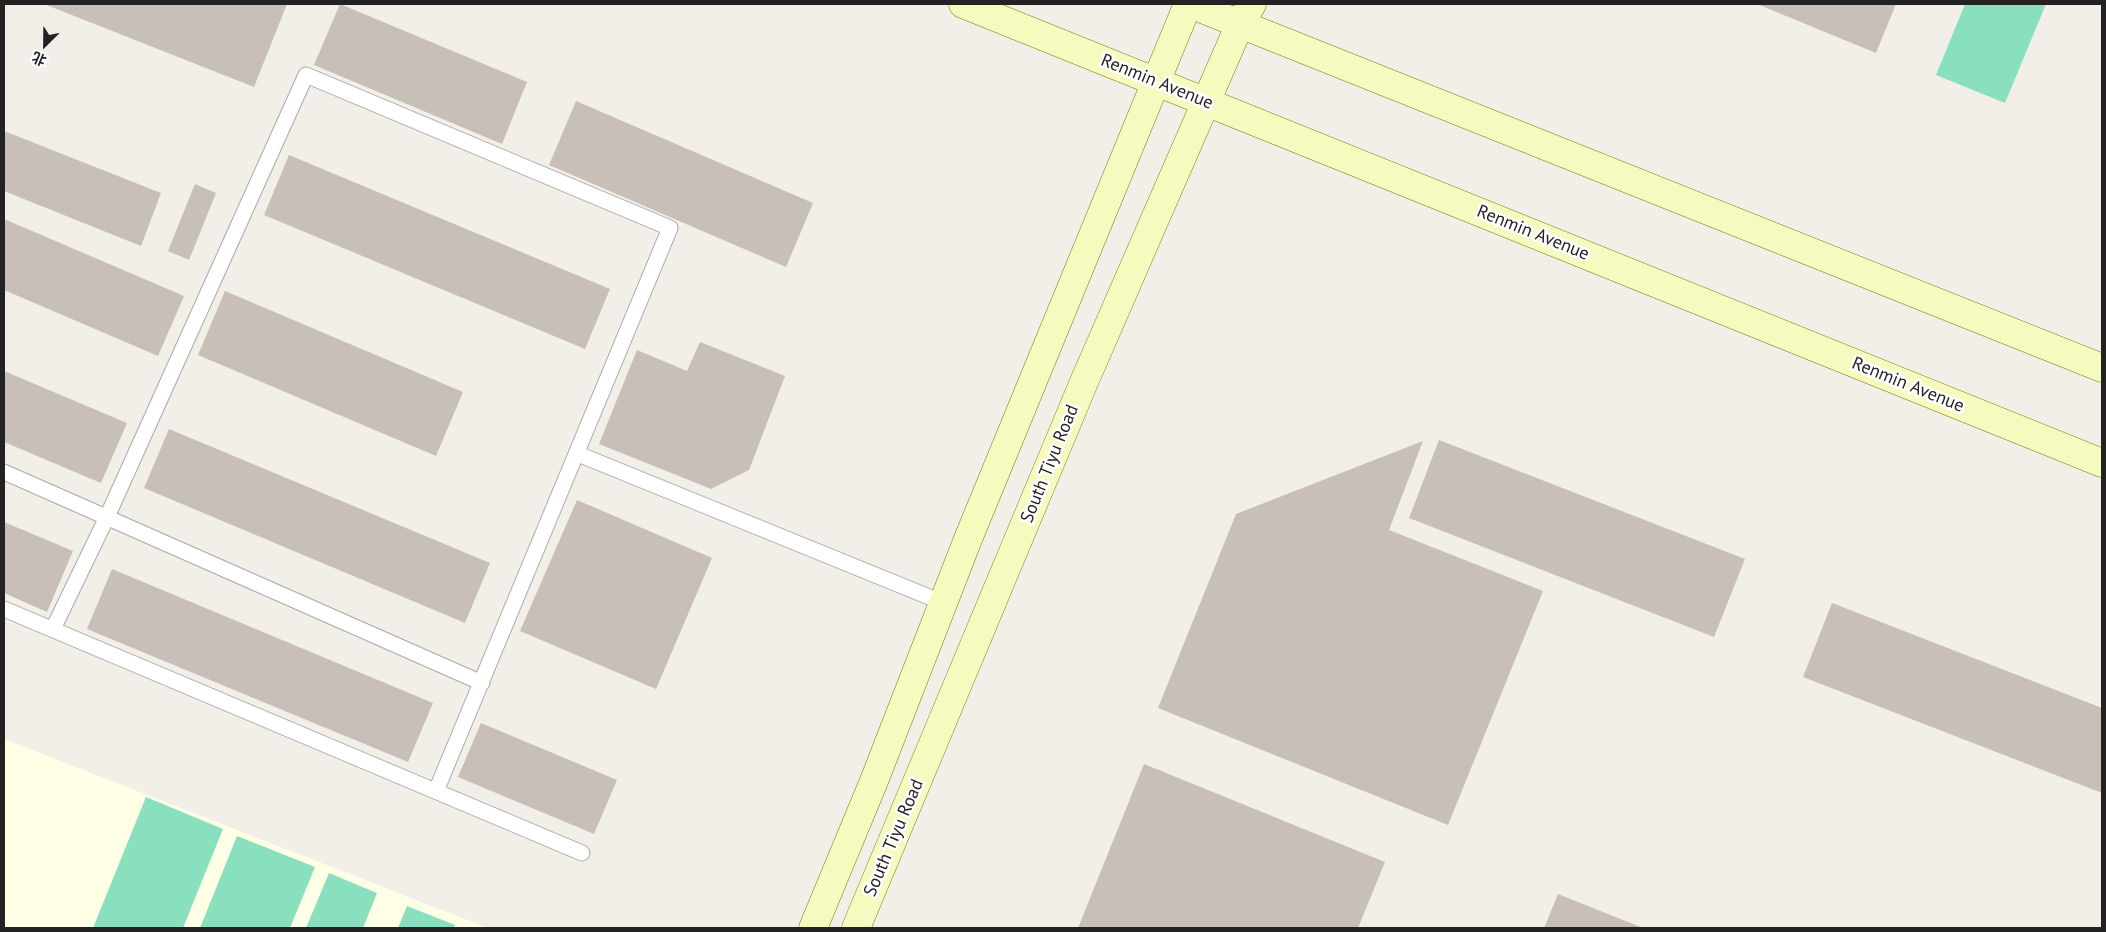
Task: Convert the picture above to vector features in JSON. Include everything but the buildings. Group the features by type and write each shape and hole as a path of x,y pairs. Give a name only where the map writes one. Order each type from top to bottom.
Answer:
{"main road":[{"name":"Renmin Avenue","path":"963,4 2102,463"},
{"path":"813,928 1156,81 1189,4 1246,14 2102,368"},
{"name":"South Tiyu Road","path":"856,928 1084,382 1206,101 1246,14"}],"lane":[{"path":"53,629 107,517 306,75 670,228 578,454 436,791"},
{"path":"578,454 944,603"},
{"path":"4,472 482,683"},
{"path":"4,609 582,853"}],"shaded area":[{"path":"4,739 488,928 4,928"}],"green space":[{"path":"1965,4 2046,4 2005,103 1936,75"},
{"path":"146,797 223,829 183,928 93,928"},
{"path":"237,836 315,867 290,928 200,928"},
{"path":"329,873 377,893 363,928 306,928"},
{"path":"407,906 455,925 454,928 398,928"}]}
